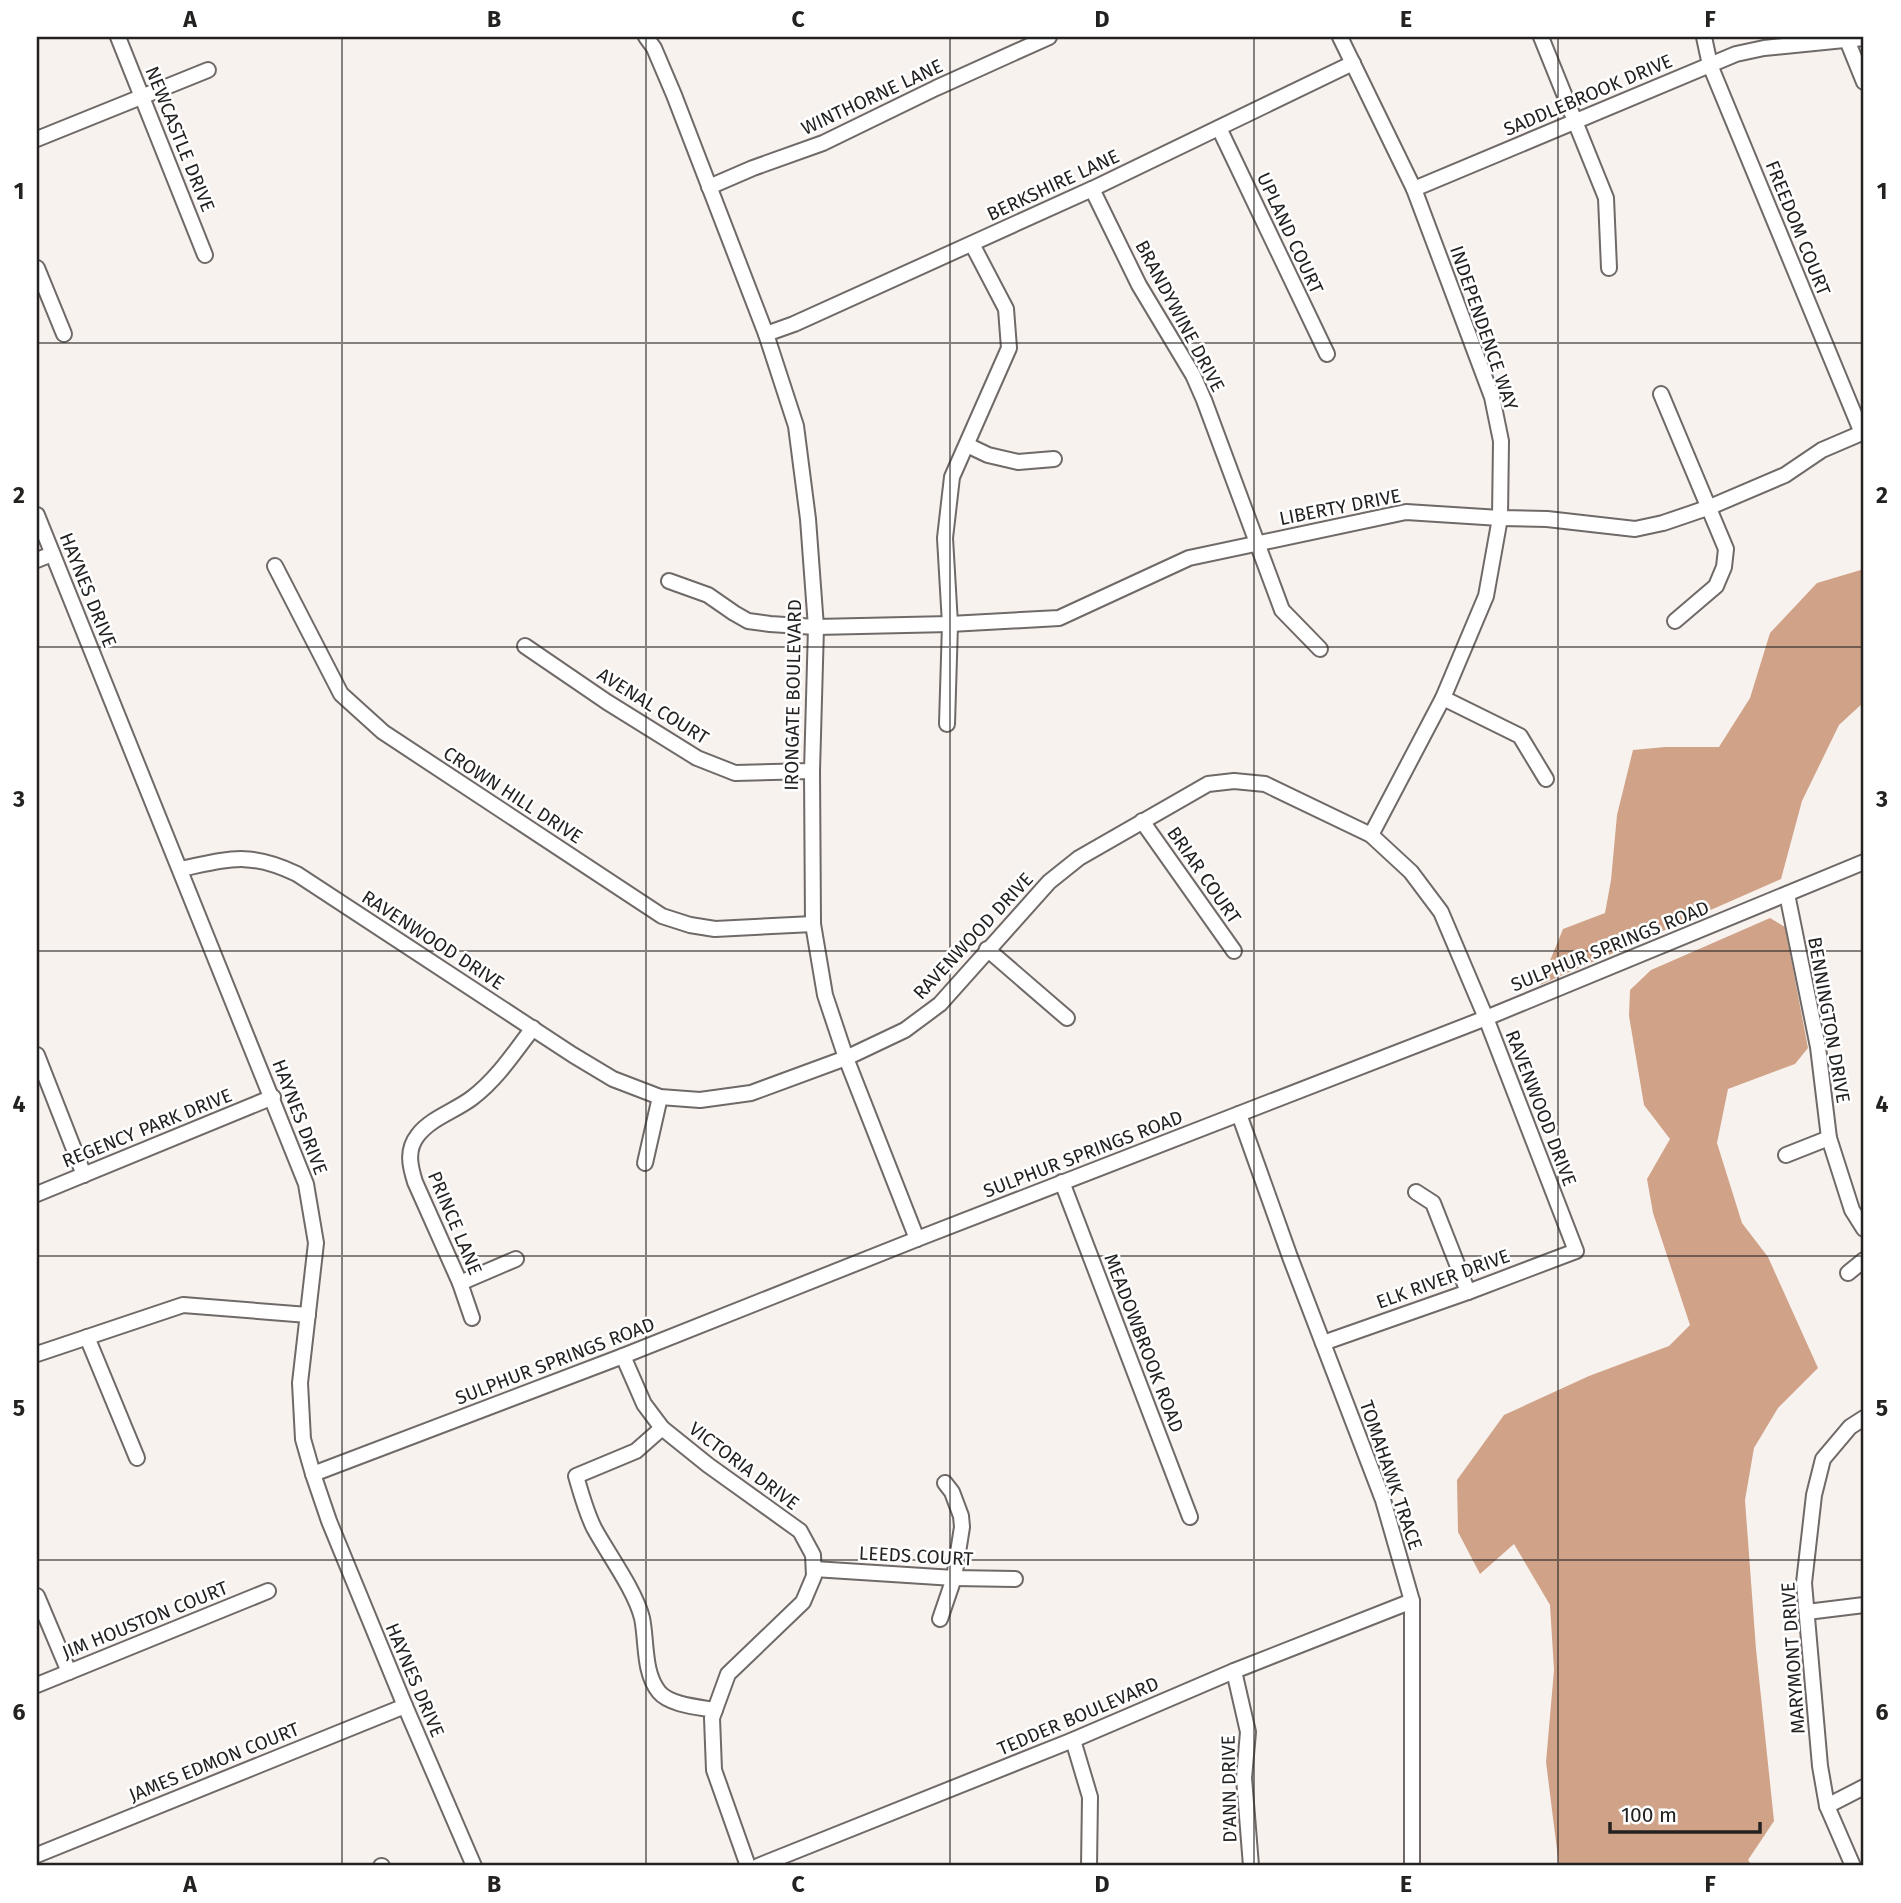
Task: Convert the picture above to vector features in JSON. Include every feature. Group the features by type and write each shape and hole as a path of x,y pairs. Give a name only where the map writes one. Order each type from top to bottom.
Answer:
{"street":[{"name":"NEWCASTLE DRIVE","path":"118,37 205,255"},
{"name":"IRONGATE BOULEVARD","path":"646,37 659,60 766,334 796,426 808,519 816,627 812,771 813,924 825,995 846,1058 917,1238"},
{"name":"WINTHORNE LANE","path":"709,187 753,168 823,144 936,88 1049,37"},
{"name":"INDEPENDENCE WAY","path":"1340,37 1414,190 1492,397 1501,441 1500,518 1486,596 1443,698 1371,835"},
{"path":"1541,37 1606,198 1609,268"},
{"name":"FREEDOM COURT","path":"1704,37 1710,65 1863,432"},
{"name":"SADDLEBROOK DRIVE","path":"1414,190 1736,54 1764,48 1864,38"},
{"path":"1847,40 1864,82"},
{"name":"BERKSHIRE LANE","path":"766,334 794,324 1093,189 1353,64"},
{"path":"37,139 208,70"},
{"name":"UPLAND COURT","path":"1219,128 1327,354"},
{"name":"BRANDYWINE DRIVE","path":"1093,189 1139,285 1193,375 1282,610 1320,649"},
{"path":"947,724 950,624 945,538 952,477 1009,348 1006,309 972,244"},
{"path":"37,268 64,334"},
{"path":"1661,394 1726,549 1724,567 1716,586 1675,621"},
{"name":"LIBERTY DRIVE","path":"669,581 708,595 748,621 770,624 816,627 1059,618 1189,558 1406,512 1547,519 1634,528 1663,523 1710,507 1785,475 1822,450 1863,432"},
{"path":"967,445 988,455 1018,462 1054,459"},
{"name":"HAYNES DRIVE","path":"37,514 306,1184 316,1243 300,1382 303,1439 329,1521 474,1866"},
{"path":"37,560 52,554"},
{"name":"CROWN HILL DRIVE","path":"275,566 341,694 383,732 662,916 715,929 813,924"},
{"name":"AVENAL COURT","path":"525,646 607,702 697,758 735,773 812,771"},
{"path":"1443,698 1520,736 1546,779"},
{"name":"RAVENWOOD DRIVE","path":"180,869 229,859 252,859 276,864 297,874 612,1079 660,1097 700,1100 751,1093 846,1058 905,1030 940,1004 1049,882 1079,858 1208,784 1234,781 1265,784 1371,835 1411,872 1441,912 1486,1018 1576,1251"},
{"name":"BRIAR COURT","path":"1142,821 1234,951"},
{"name":"SULPHUR SPRINGS ROAD","path":"313,1474 623,1356 917,1238 1486,1018 1864,862"},
{"name":"BENNINGTON DRIVE","path":"1787,894 1818,1047 1829,1138 1852,1210 1864,1229"},
{"path":"987,949 1067,1018"},
{"name":"PRINCE LANE","path":"472,1318 460,1283 415,1182 410,1166 411,1150 418,1135 431,1123 472,1098 499,1073 533,1028"},
{"path":"37,1055 84,1175"},
{"name":"REGENCY PARK DRIVE","path":"37,1194 272,1097"},
{"path":"645,1164 660,1097"},
{"name":"TOMAHAWK TRACE","path":"1239,1114 1382,1500 1412,1601 1412,1866"},
{"path":"1786,1155 1829,1138"},
{"name":"MEADOWBROOK ROAD","path":"1062,1182 1190,1517"},
{"path":"1416,1192 1433,1203 1468,1292"},
{"name":"ELK RIVER DRIVE","path":"1324,1342 1576,1251"},
{"path":"460,1283 516,1259"},
{"path":"1848,1273 1864,1260"},
{"path":"37,1354 183,1305 308,1315"},
{"path":"87,1337 136,1458"},
{"name":"VICTORIA DRIVE","path":"623,1356 644,1404 662,1428 708,1465 800,1531 813,1555 814,1569"},
{"name":"MARYMONT DRIVE","path":"1853,1866 1827,1806 1820,1766 1804,1583 1814,1495 1823,1459 1850,1427 1864,1418"},
{"path":"662,1428 636,1451 576,1476 593,1527 642,1617 653,1683 664,1697 715,1710"},
{"path":"940,1619 954,1578 962,1527 961,1516 945,1483"},
{"path":"748,1866 714,1770 712,1718 728,1674 803,1602 814,1576 814,1569"},
{"name":"LEEDS COURT","path":"814,1569 1015,1579"},
{"name":"JIM HOUSTON COURT","path":"37,1685 268,1591"},
{"path":"37,1596 69,1672"},
{"name":"TEDDER BOULEVARD","path":"758,1866 1412,1601"},
{"path":"1807,1612 1864,1605"},
{"name":"D'ANN DRIVE","path":"1234,1671 1248,1732 1244,1778 1251,1866"},
{"name":"JAMES EDMON COURT","path":"37,1855 405,1706"},
{"path":"1073,1740 1090,1797 1088,1866"},
{"path":"1827,1806 1864,1787"}],"shaded area":[{"path":"1864,569 1864,702 1839,725 1802,801 1781,879 1540,985 1563,929 1605,913 1617,815 1633,750 1719,747 1750,698 1770,633 1817,583"},
{"path":"1770,918 1785,927 1808,1048 1795,1064 1728,1089 1717,1143 1742,1223 1768,1257 1818,1368 1778,1408 1754,1448 1745,1500 1756,1649 1774,1821 1748,1860 1752,1866 1559,1866 1546,1762 1554,1670 1550,1605 1514,1544 1480,1574 1458,1532 1457,1480 1504,1415 1589,1376 1669,1346 1690,1325 1653,1213 1647,1179 1670,1139 1644,1105 1629,1016 1630,990 1651,970"}]}
